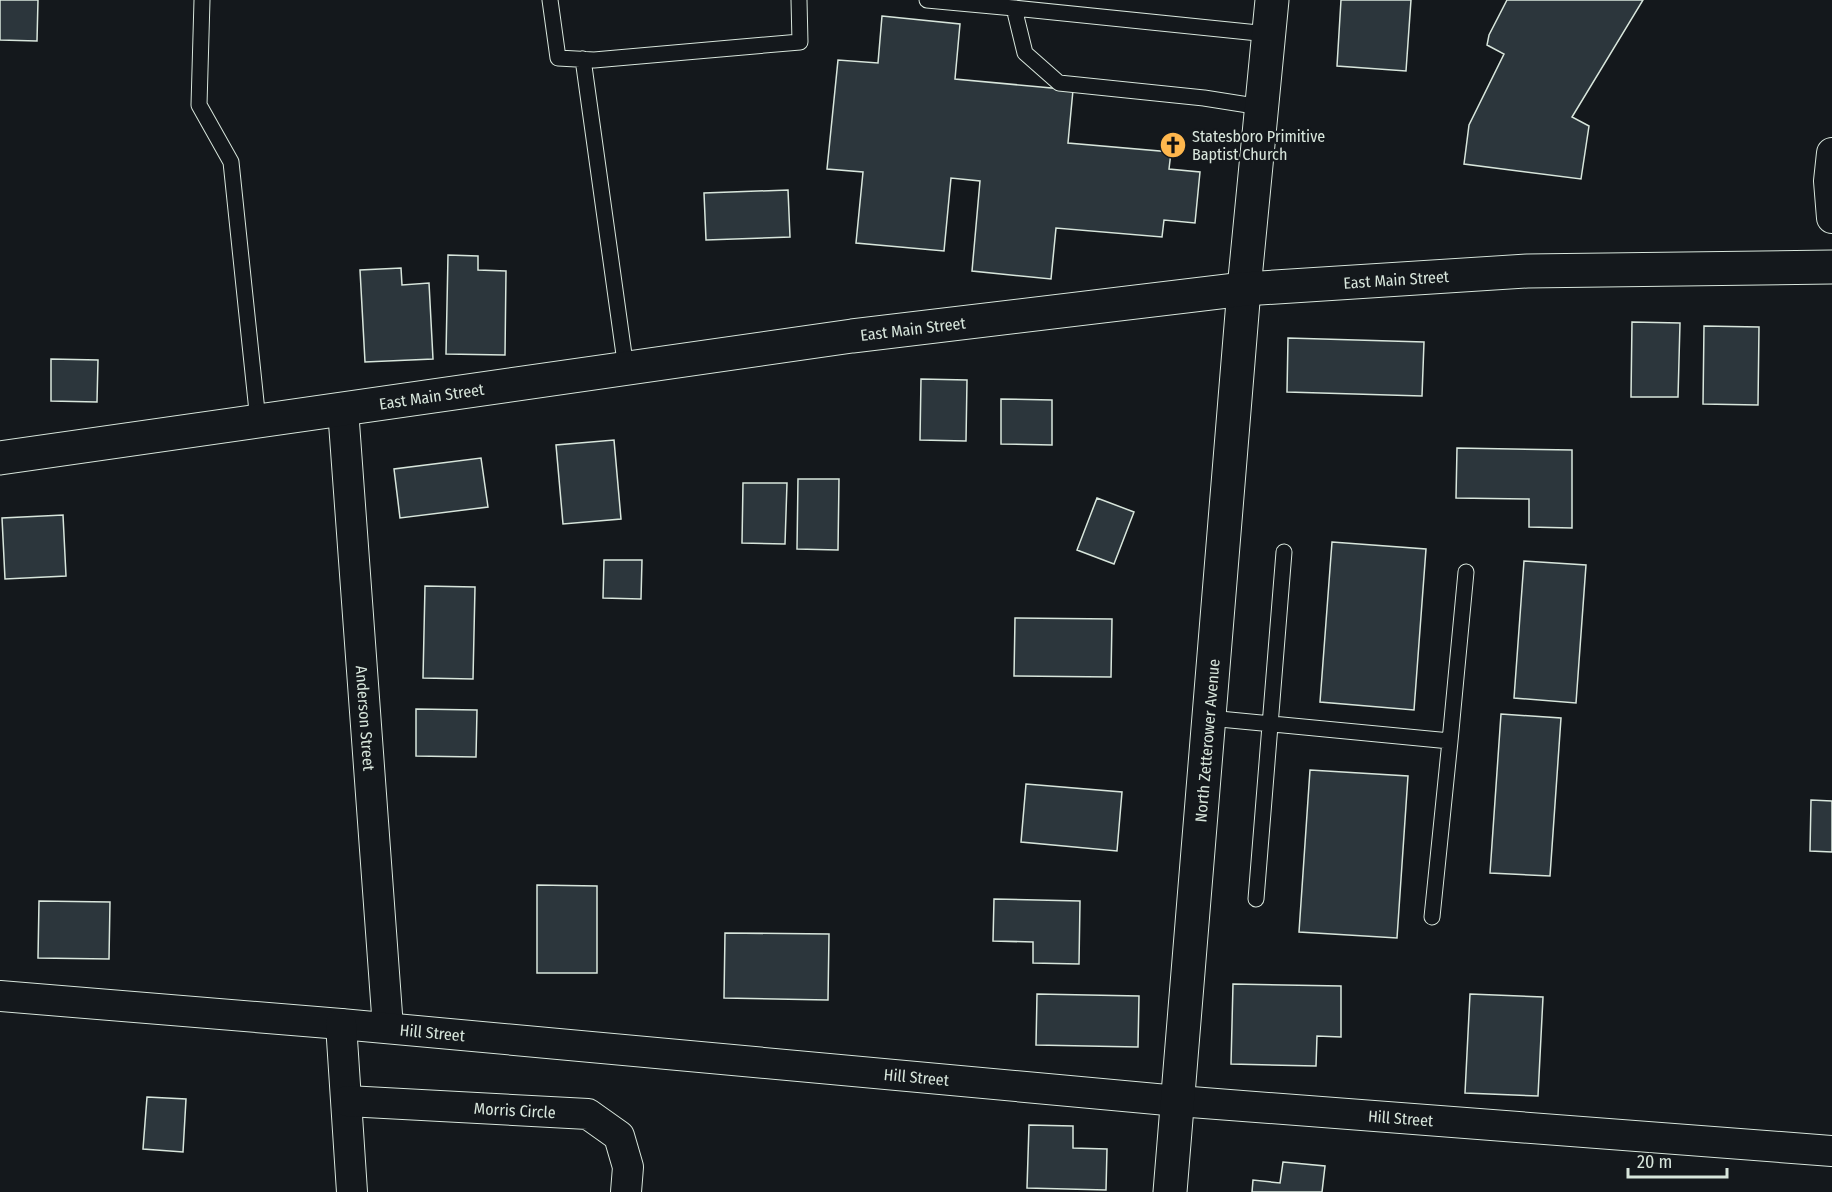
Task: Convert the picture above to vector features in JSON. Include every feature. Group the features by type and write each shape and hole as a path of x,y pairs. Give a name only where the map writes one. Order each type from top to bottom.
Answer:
{"main road":[{"name":"North Zetterower Avenue","path":"1170,1192 1244,289 1272,0"},
{"name":"East Main Street","path":"0,458 852,336 1244,289 1527,271 1832,267"}],"street":[{"path":"1832,153 1829,181 1832,218"},
{"name":"Anderson Street","path":"343,409 388,1028"},
{"name":"Hill Street","path":"0,996 341,1023 1178,1101 1832,1152"},
{"path":"341,1023 352,1192"},
{"name":"Morris Circle","path":"347,1101 588,1114 619,1136 628,1167 626,1192"}],"lane":[{"path":"202,0 199,105 231,162 258,421"},
{"path":"550,0 558,58 582,59 800,42 800,0"},
{"path":"927,0 1268,34"},
{"path":"1014,8 1024,53 1059,83 1204,98 1262,107"},
{"path":"582,59 626,369"},
{"path":"1256,899 1284,552"},
{"path":"1432,916 1466,572"},
{"path":"1209,718 1450,741"}],"building":[{"path":"0,0 38,0 37,41 0,40"},
{"path":"1341,0 1411,0 1406,71 1337,66"},
{"path":"1507,0 1643,0 1572,117 1589,126 1581,179 1464,164 1469,125 1504,54 1487,45 1489,35"},
{"path":"882,16 960,24 955,79 1073,90 1068,143 1171,152 1169,169 1200,172 1195,223 1164,220 1162,237 1056,228 1051,279 972,271 980,181 951,178 944,251 856,243 863,172 827,169 838,60 878,63"},
{"path":"788,190 790,237 706,240 704,193"},
{"path":"448,255 478,256 478,270 506,271 505,355 446,354"},
{"path":"401,268 402,285 429,283 433,359 365,362 360,270"},
{"path":"1632,322 1680,323 1678,397 1631,397"},
{"path":"1704,326 1759,327 1758,405 1703,404"},
{"path":"1288,338 1424,342 1422,396 1287,392"},
{"path":"51,359 98,360 97,402 51,401"},
{"path":"921,379 967,380 966,441 920,440"},
{"path":"1001,399 1052,400 1052,445 1001,444"},
{"path":"614,440 621,519 563,524 556,445"},
{"path":"1457,448 1572,450 1572,528 1529,527 1529,499 1456,498"},
{"path":"481,458 488,507 400,518 394,469"},
{"path":"798,479 839,479 838,550 797,549"},
{"path":"743,483 787,483 785,544 742,543"},
{"path":"1097,498 1134,512 1114,564 1077,550"},
{"path":"63,515 66,576 5,579 2,518"},
{"path":"1332,542 1426,549 1414,710 1320,702"},
{"path":"604,560 642,560 641,599 603,598"},
{"path":"1524,561 1586,565 1576,703 1514,698"},
{"path":"425,586 475,587 473,679 423,678"},
{"path":"1015,618 1112,619 1111,677 1014,676"},
{"path":"416,709 477,710 476,757 416,756"},
{"path":"1501,714 1561,718 1550,876 1490,873"},
{"path":"1310,770 1408,776 1397,938 1299,932"},
{"path":"1026,784 1122,792 1117,851 1021,842"},
{"path":"1811,800 1832,801 1832,852 1810,851"},
{"path":"537,885 597,886 597,973 537,973"},
{"path":"994,899 1080,901 1079,964 1033,963 1033,942 993,941"},
{"path":"39,901 110,902 109,959 38,958"},
{"path":"725,933 829,934 828,1000 724,998"},
{"path":"1233,984 1341,986 1341,1037 1317,1036 1316,1066 1231,1064"},
{"path":"1037,994 1139,996 1138,1047 1036,1045"},
{"path":"1470,994 1543,997 1538,1096 1465,1093"},
{"path":"147,1097 186,1099 183,1152 143,1149"},
{"path":"1029,1125 1073,1126 1073,1148 1107,1149 1106,1190 1027,1188"},
{"path":"1283,1162 1325,1166 1322,1192 1252,1192 1253,1180 1280,1183"}],"place":[{"name":"Statesboro Primitive Baptist Church","path":"1173,145"}]}
